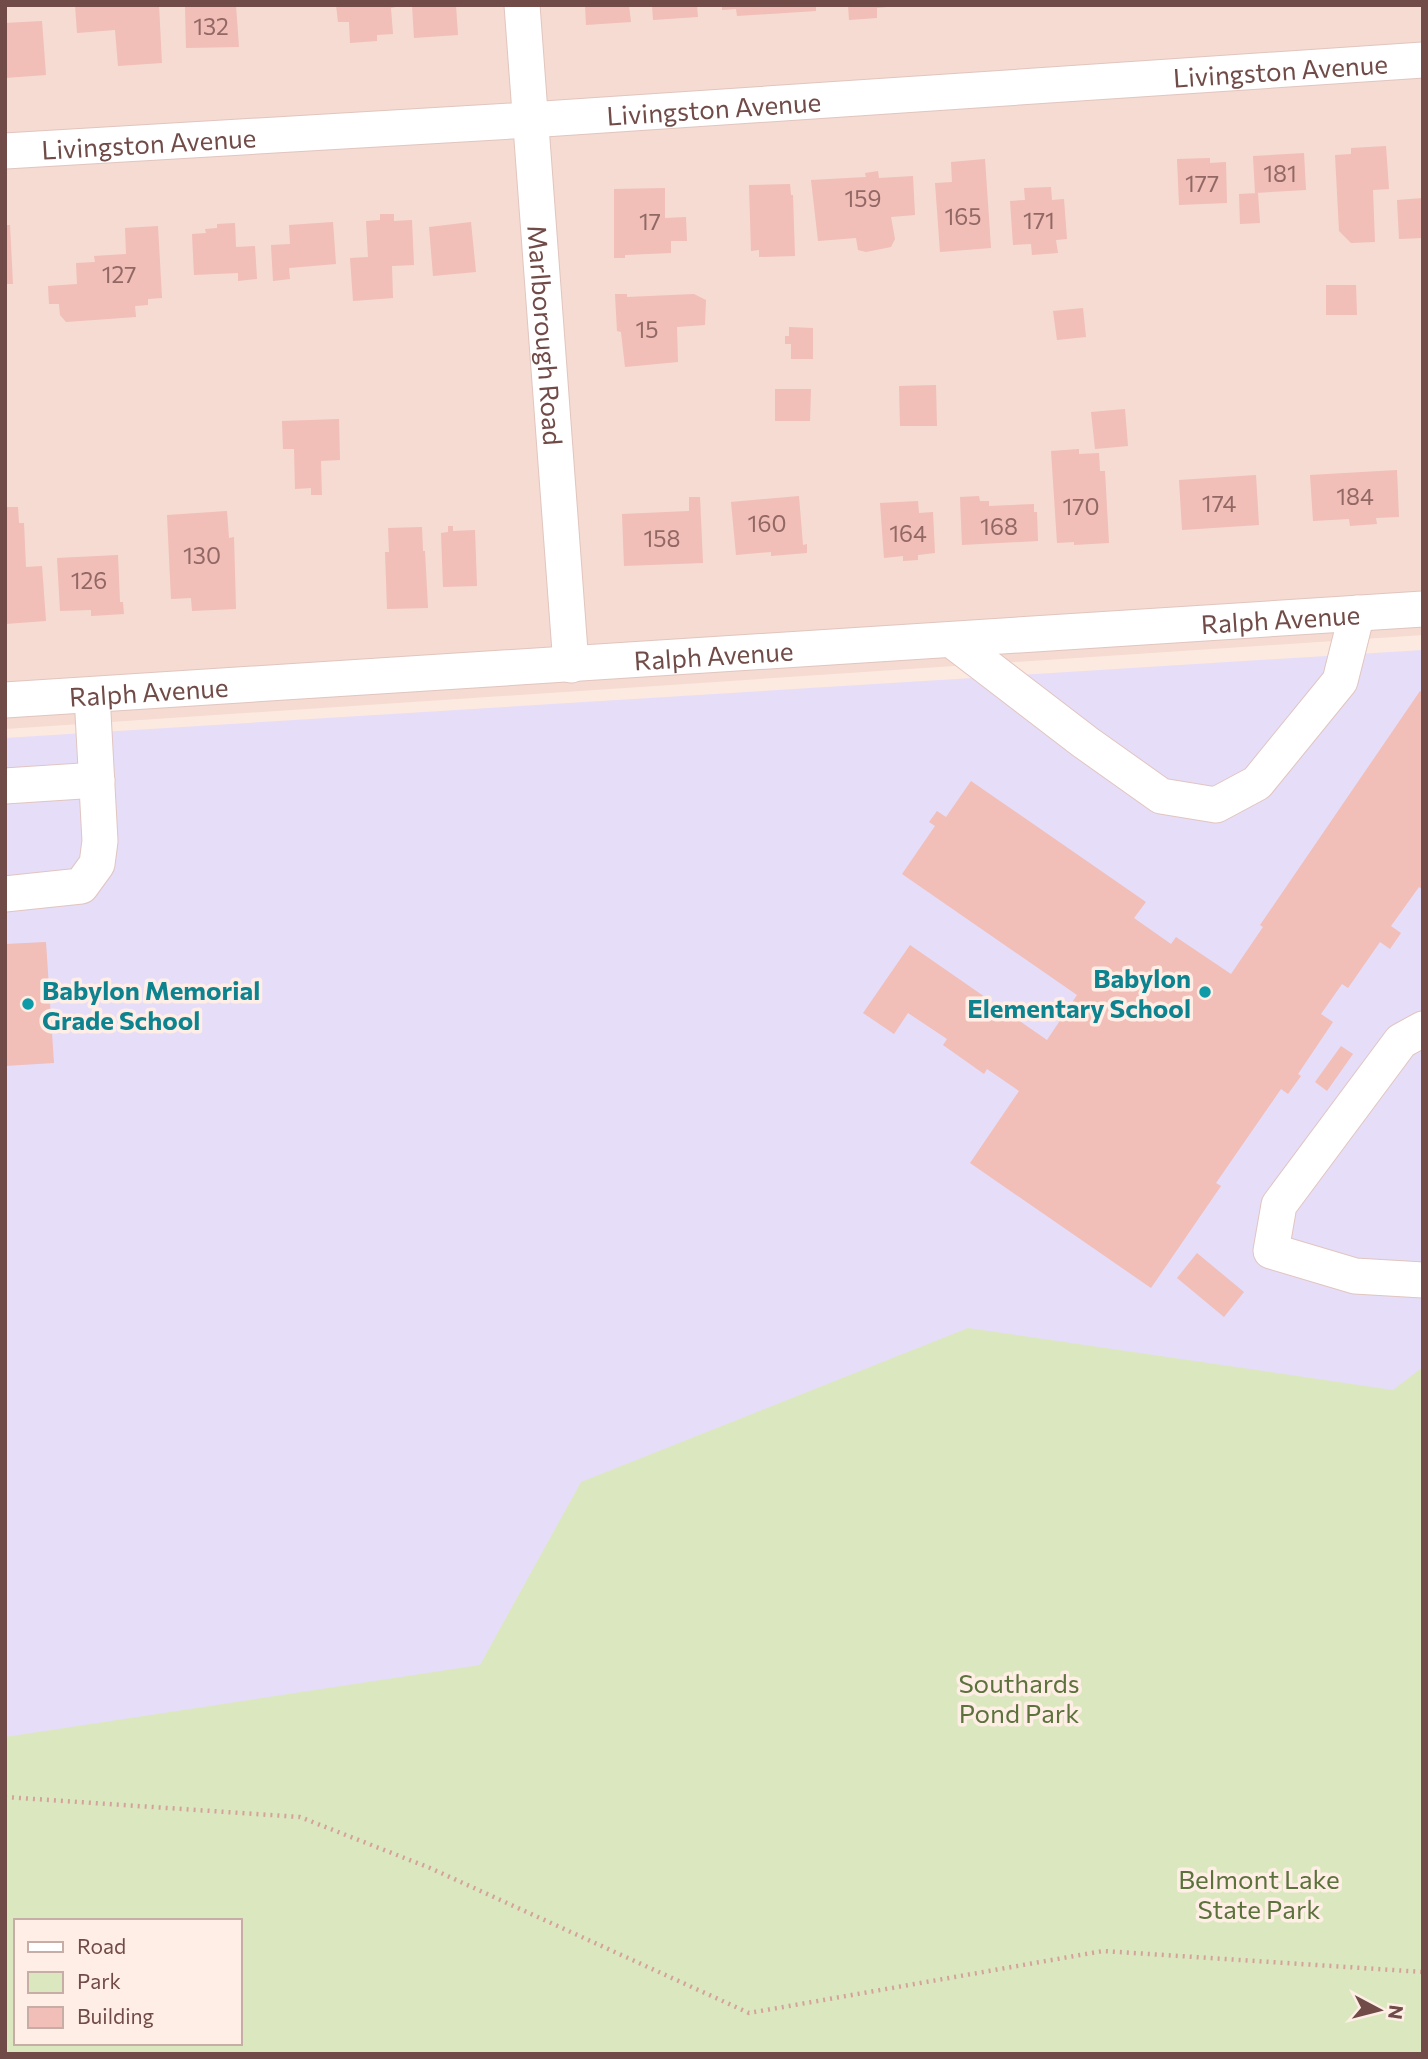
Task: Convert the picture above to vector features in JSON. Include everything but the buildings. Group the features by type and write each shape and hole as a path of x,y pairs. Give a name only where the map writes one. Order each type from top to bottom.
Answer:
{"street":[{"name":"Marlborough Road","path":"522,5 570,664"},
{"name":"Livingston Avenue","path":"5,151 529,120 1423,60"},
{"name":"Ralph Avenue","path":"5,701 1423,609"},
{"path":"952,640 1084,742 1161,796 1216,805 1257,783 1340,681 1357,613"},
{"path":"5,894 80,886 97,864 100,841 92,695"},
{"path":"5,786 97,780"},
{"path":"1423,1029 1401,1041 1279,1205 1271,1251 1355,1276 1423,1280"}],"path":[{"path":"5,1797 300,1817 430,1868 749,2013 1103,1951 1423,1972"}],"shaded area":[{"path":"5,5 1423,5 1423,635 5,729"},
{"path":"1423,650 1423,1727 5,1775 5,738"}],"green space":[{"name":"Southards Pond Park","path":"968,1328 1393,1390 1423,1367 1423,2054 5,2054 5,1737 480,1665 581,1482"}],"place":[{"name":"Babylon Elementary School","path":"1205,992"},
{"name":"Babylon Memorial Grade School","path":"28,1004"}],"park label":[{"name":"Belmont Lake State Park","path":"1259,1893"}]}
